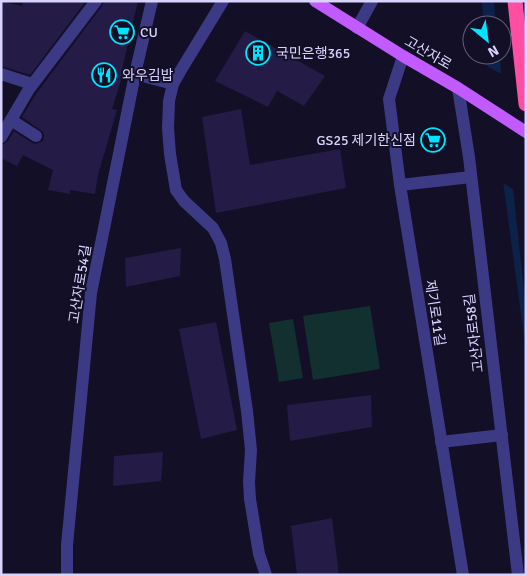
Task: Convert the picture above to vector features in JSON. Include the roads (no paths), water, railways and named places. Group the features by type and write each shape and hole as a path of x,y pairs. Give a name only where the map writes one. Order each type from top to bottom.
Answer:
{"highway":[{"path":"515,1 526,104"}],"main road":[{"name":"고산자로","path":"315,1 458,88 526,132"}],"street":[{"path":"1,137 32,84 96,1"},
{"name":"고산자로54길","path":"67,575 67,545 92,293 135,74 152,1"},
{"path":"223,1 173,84 169,101 168,128 176,190 184,201 213,228 221,243 247,412 251,450 250,499 259,554 266,575"},
{"path":"357,28 372,1"},
{"name":"제기로11길","path":"403,56 389,99 400,185 463,575"},
{"path":"1,74 32,84"},
{"path":"135,74 173,84"},
{"name":"고산자로58길","path":"458,88 471,177 518,575"},
{"path":"11,120 36,136"},
{"path":"400,185 471,177"},
{"path":"441,442 502,435"}],"water":[{"path":"482,1 526,1 526,352 487,65 512,65 512,15 483,15"}],"place":[{"name":"CU","path":"122,32"},
{"name":"국민은행365","path":"258,53"},
{"name":"와우김밥","path":"104,75"},
{"name":"GS25 제기한신점","path":"433,140"}]}
